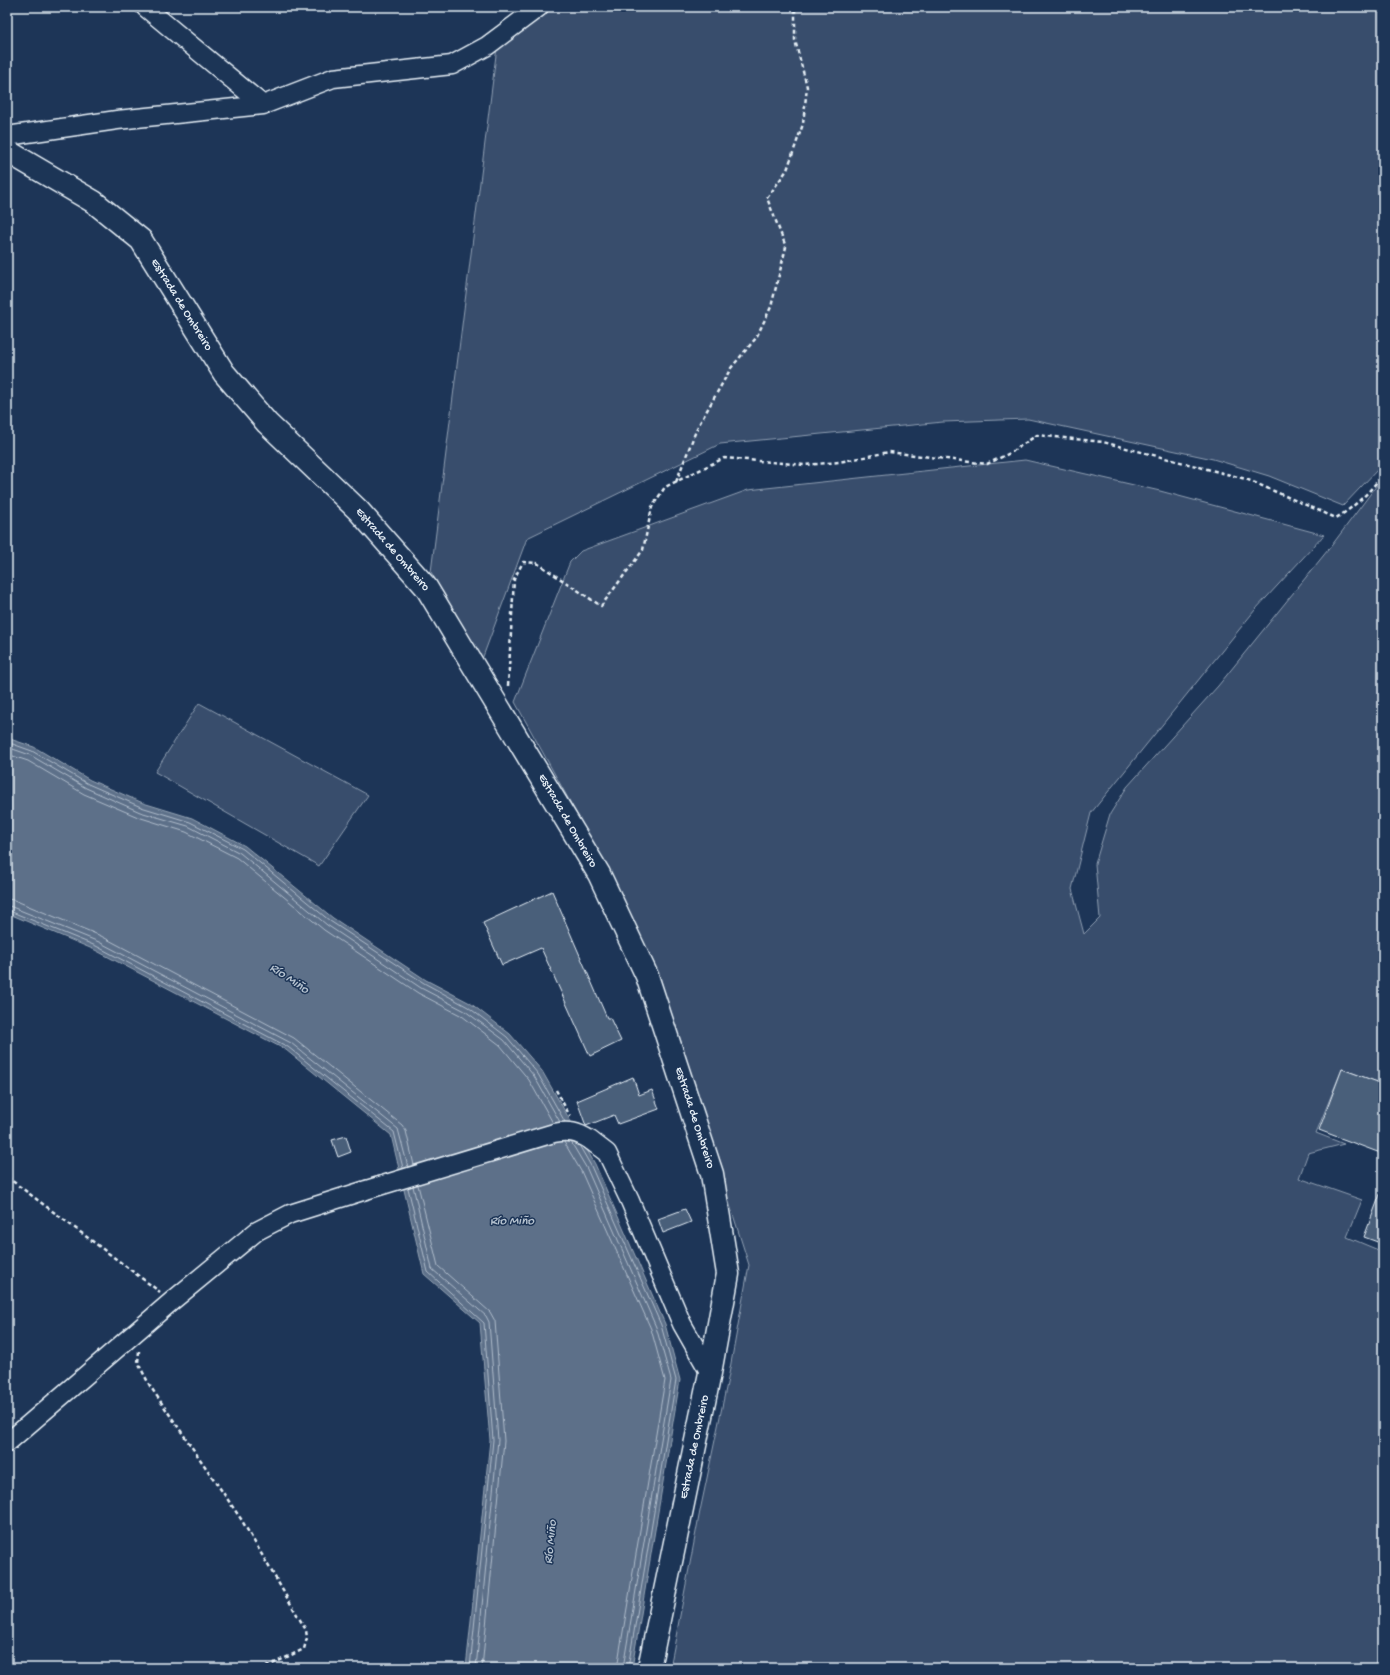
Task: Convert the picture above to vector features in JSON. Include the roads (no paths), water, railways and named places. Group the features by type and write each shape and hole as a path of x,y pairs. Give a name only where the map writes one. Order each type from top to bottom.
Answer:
{"street":[{"path":"145,7 263,105"},
{"path":"7,136 117,120 263,105 332,78 452,65 487,46 539,7"},
{"name":"Estrada de Ombreiro","path":"7,151 94,202 141,240 224,373 267,423 358,510 426,587 595,867 647,976 712,1174 728,1274 710,1373 649,1668"},
{"path":"7,1443 172,1301 257,1231 290,1214 554,1133 568,1131 579,1133 607,1153 630,1201 682,1324 710,1373"}],"water":[{"name":"Río Miño","path":"7,738 34,747 90,780 143,803 192,818 245,846 333,918 426,980 470,1003 510,1034 542,1071 595,1164 665,1324 680,1380 632,1668 466,1668 490,1440 480,1323 424,1274 391,1135 286,1050 95,950 7,913"}]}
